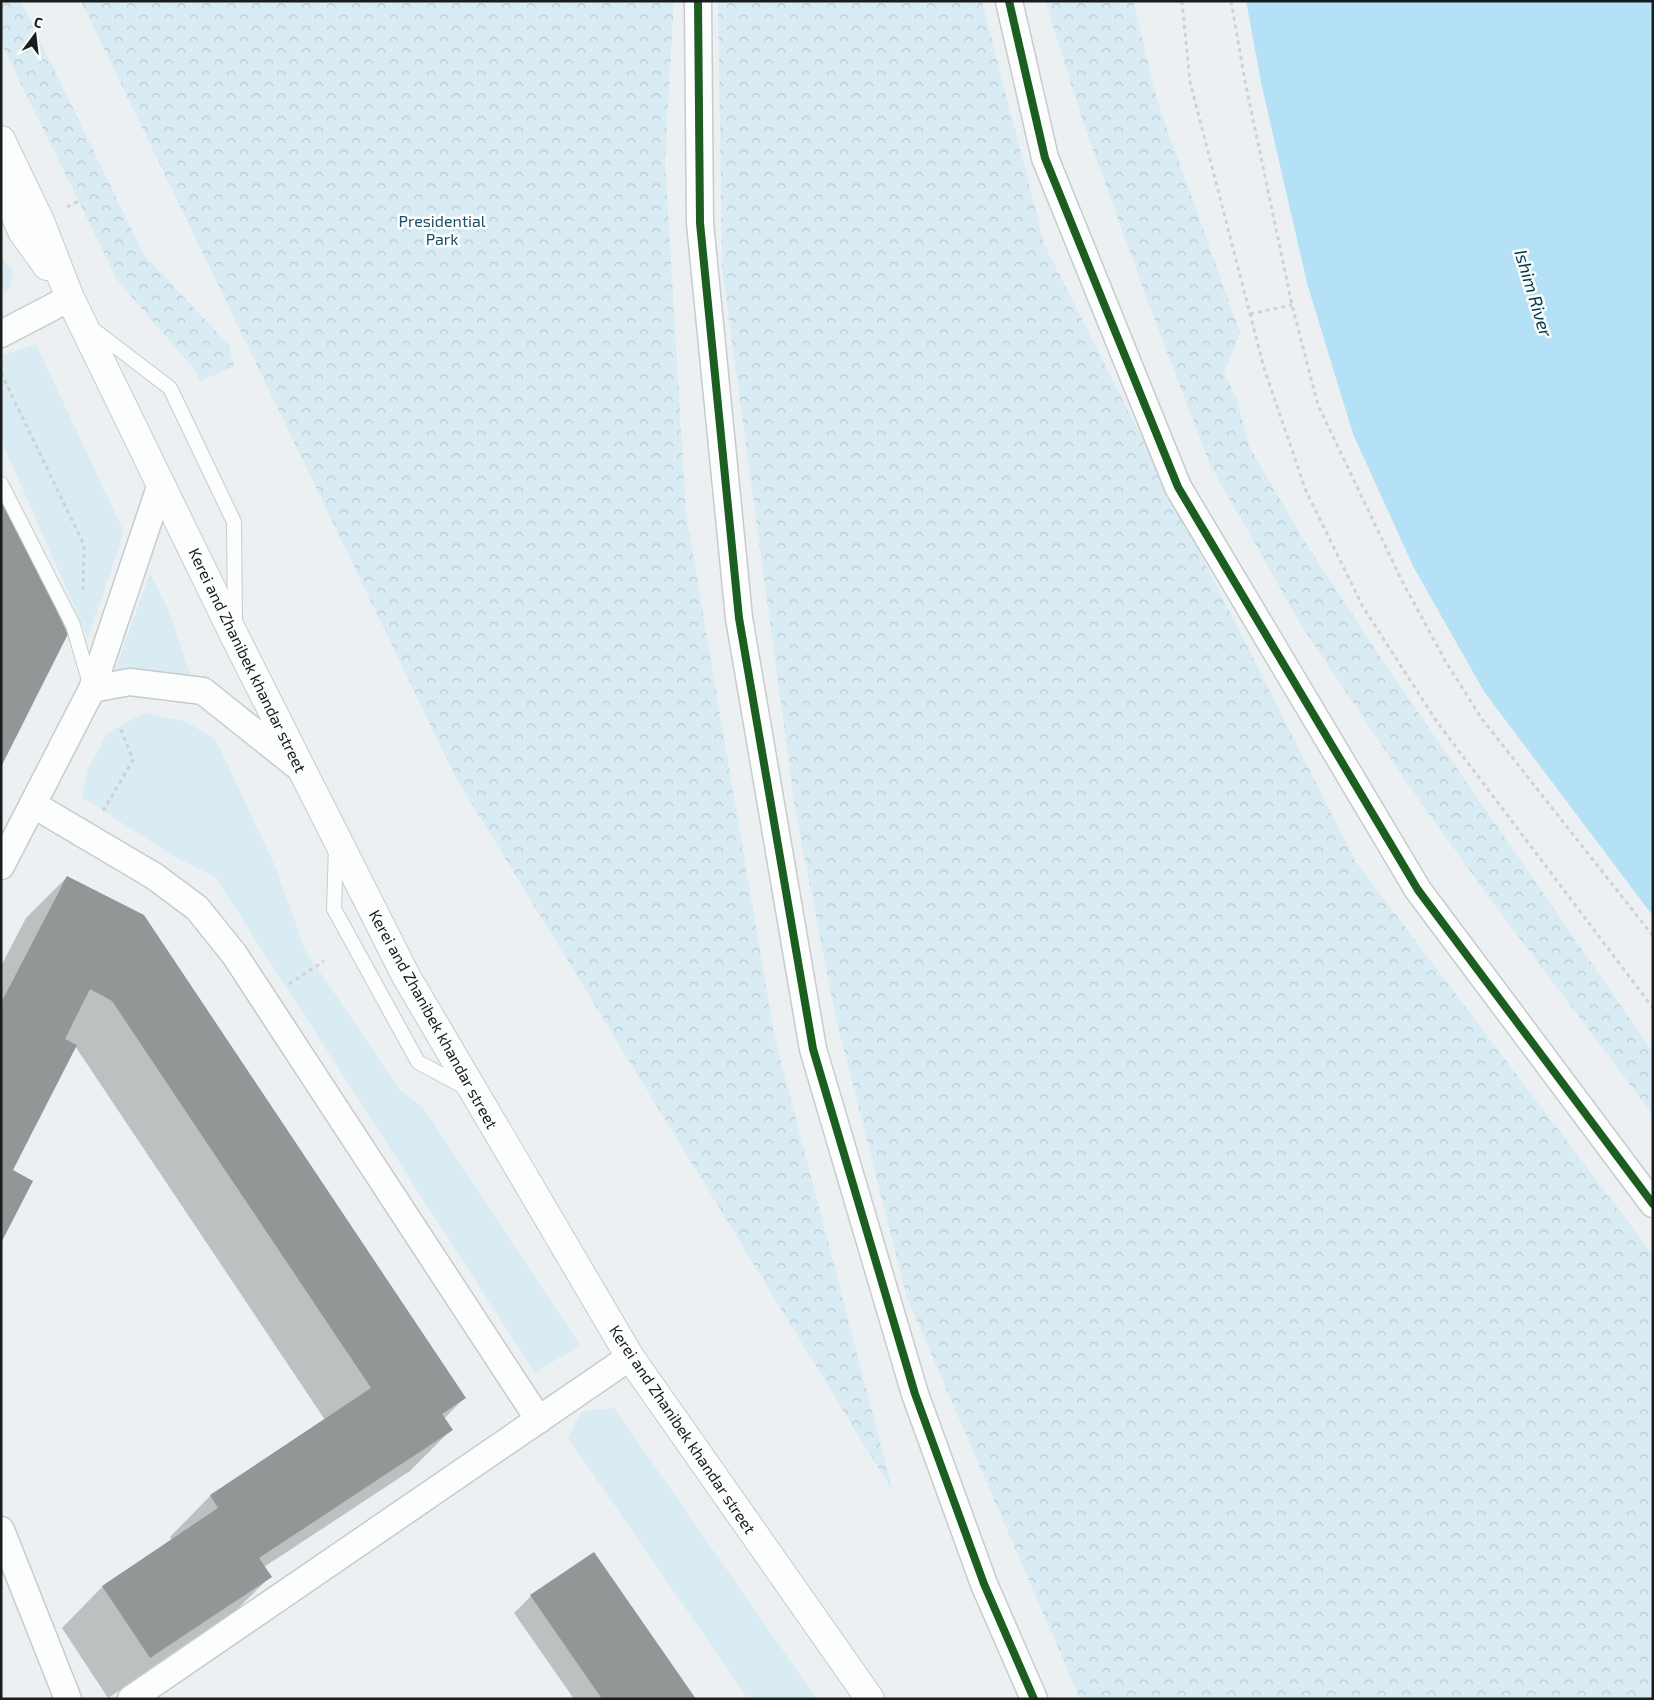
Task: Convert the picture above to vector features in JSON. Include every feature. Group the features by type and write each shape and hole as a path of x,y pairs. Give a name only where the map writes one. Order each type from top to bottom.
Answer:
{"main road":[{"name":"Kerei and Zhanibek khandar street","path":"1,140 40,221 76,309 235,637 406,976 630,1357 870,1699"},
{"name":"Kerei and Zhanibek khandar street","path":"1,182 22,231 76,309"}],"street":[{"path":"698,1 700,223 739,618 812,1049 915,1394 984,1584 1034,1699"},
{"path":"1009,1 1045,158 1178,487 1418,890 1653,1204"},
{"path":"1,334 76,309"},
{"path":"1,866 92,689 161,484"},
{"path":"92,689 130,682 203,691 302,770"},
{"path":"34,805 154,876 197,908 234,954 539,1420"},
{"path":"131,1699 630,1357"},
{"path":"1,1530 68,1699"}],"lane":[{"path":"76,309 170,388 234,522 235,637"},
{"path":"1,484 73,625 92,689"}],"path":[{"path":"1182,1 1190,82 1264,368 1306,491 1363,607 1437,722 1653,1008"},
{"path":"1231,1 1245,81 1292,305 1318,405 1402,581 1446,662 1482,719 1653,936"},
{"path":"62,210 78,201"},
{"path":"1250,314 1292,305"},
{"path":"1,373 84,545 83,599"},
{"path":"103,811 133,760 120,726"},
{"path":"264,999 324,962"}],"green space":[{"path":"1,1 21,1 144,255 229,345 234,367 200,381 194,369 117,280 1,43"},
{"name":"Presidential Park","path":"81,1 674,1 665,159 686,512 774,1034 893,1492 457,780"},
{"path":"718,1 982,1 1045,246 1356,862 1653,1255 1653,1699 1080,1699 907,1298 836,1019 796,815 722,268"},
{"path":"1045,1 1133,1 1158,103 1240,332 1224,373 1236,397 1250,448 1307,545 1389,670 1653,1052 1653,1115 1493,903 1411,789 1301,625 1210,465 1149,305 1084,125"},
{"path":"1,257 13,270 9,290 1,294"},
{"path":"36,344 124,532 88,638 1,440 1,356"},
{"path":"150,573 168,609 191,677 114,673"},
{"path":"144,713 185,721 216,740 275,866 305,950 400,1090 423,1107 580,1345 535,1373 215,877 170,854 82,797 88,769 107,733"},
{"path":"614,1408 817,1699 748,1699 568,1438 582,1411"}],"water":[{"name":"Ishim River","path":"1246,1 1653,1 1653,916 1485,693 1414,568 1353,434 1307,283 1262,87"}],"building":[{"path":"1,491 68,634 1,767"},
{"path":"67,876 144,915 466,1398 442,1414 453,1430 259,1558 272,1577 150,1658 102,1586 218,1508 210,1495 371,1388 112,1001 90,989 65,1039 77,1045 13,1170 33,1181 1,1243 1,1003"},
{"path":"594,1552 696,1699 602,1699 530,1595"}],"cycle path":[{"path":"698,1 700,223 739,618 813,1049 915,1394 984,1584 1034,1699"},
{"path":"1009,1 1045,158 1178,487 1418,890 1653,1204"}]}
